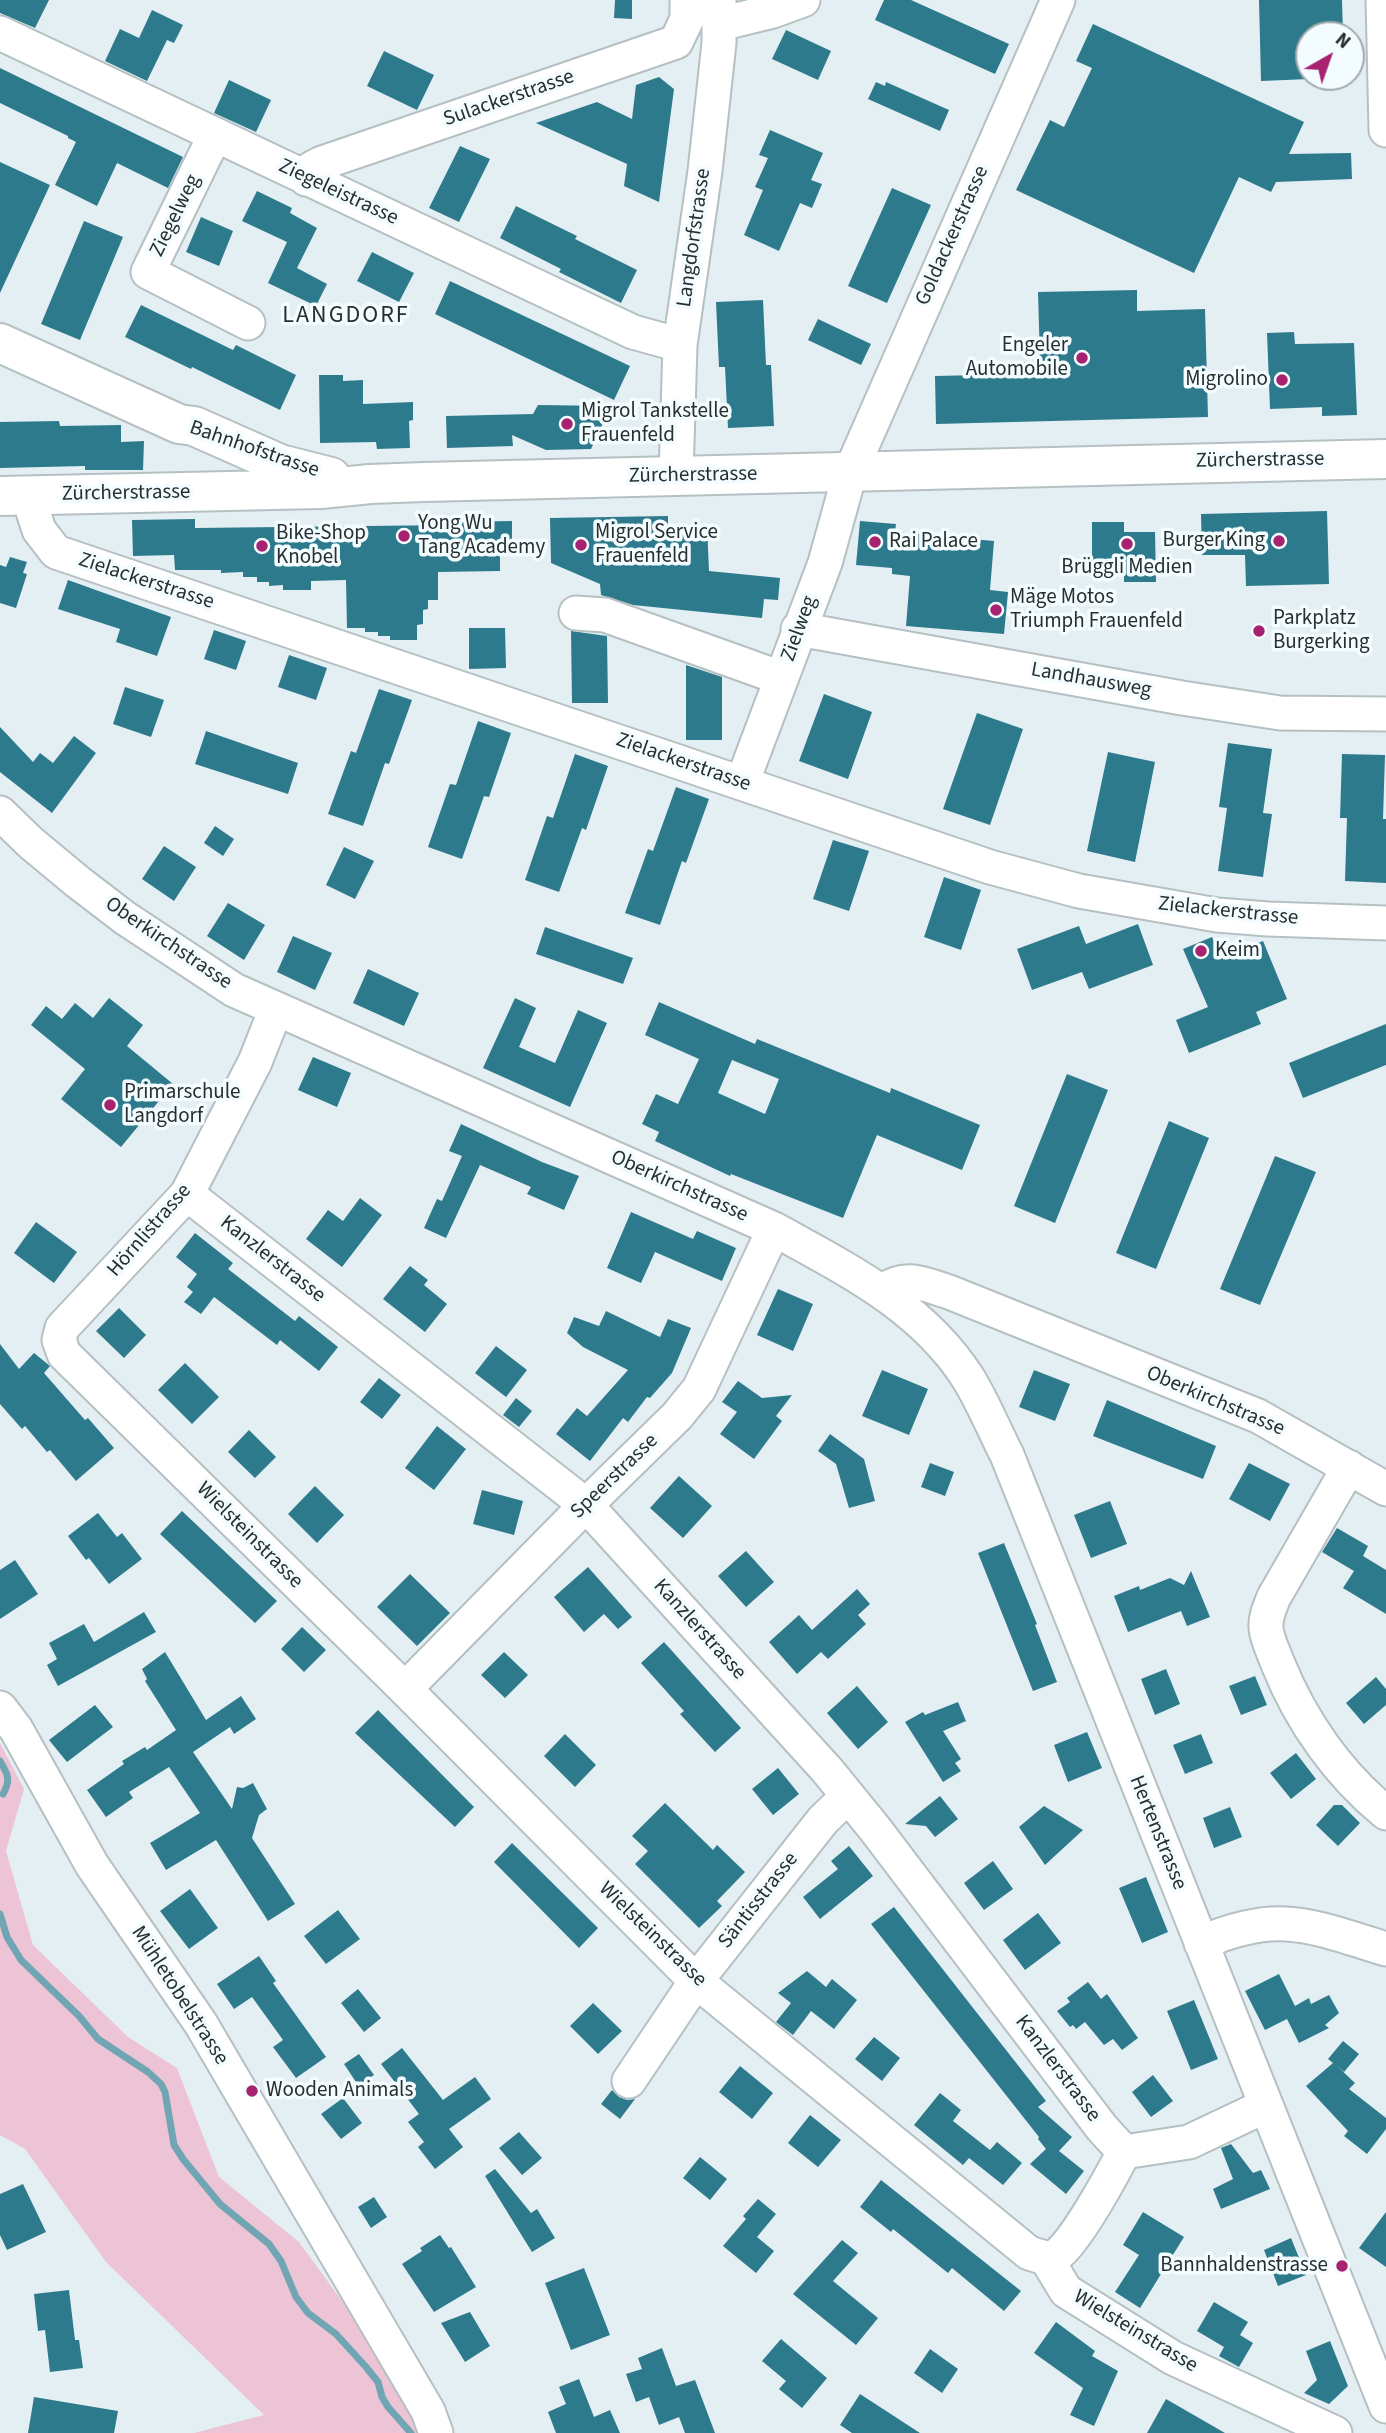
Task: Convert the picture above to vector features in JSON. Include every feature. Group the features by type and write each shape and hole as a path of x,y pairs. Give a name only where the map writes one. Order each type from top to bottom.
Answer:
{"main road":[{"name":"Bahnhofstrasse","path":"0,343 179,424 194,426 280,464 370,484"},
{"name":"Bahnhofstrasse","path":"179,424 188,435 239,472 274,491"},
{"name":"Zürcherstrasse","path":"14,496 274,491 370,484 1386,459"}],"street":[{"name":"Sulackerstrasse","path":"306,179 312,168 322,163 676,42 687,19 687,0"},
{"path":"720,12 773,11 803,0"},
{"name":"Goldackerstrasse","path":"850,473 1058,0"},
{"path":"1383,0 1386,130"},
{"name":"Langdorfstrasse","path":"676,476 680,345 705,171 720,12"},
{"name":"Ziegeleistrasse","path":"0,33 634,331 680,345"},
{"name":"Ziegelweg","path":"215,135 148,272 248,323"},
{"name":"Zielweg","path":"741,783 825,563 850,473"},
{"name":"Zielackerstrasse","path":"14,496 56,552 962,859 1080,891 1217,915 1278,920 1386,923"},
{"path":"576,613 605,615 782,678"},
{"name":"Landhausweg","path":"798,629 1286,714 1386,713"},
{"name":"Oberkirchstrasse","path":"0,813 78,882 125,918 234,990 774,1229 882,1291 899,1281 907,1281 950,1292 1258,1416 1386,1489"},
{"name":"Hörnlistrasse","path":"62,1328 187,1194 255,1062 276,1009"},
{"name":"Kanzlerstrasse","path":"187,1194 586,1504 827,1770 1102,2129 1124,2152"},
{"name":"Speerstrasse","path":"405,1689 586,1504 677,1416 699,1389 774,1229"},
{"name":"Hertenstrasse","path":"882,1291 915,1316 968,1378 1007,1455 1386,2406"},
{"name":"Wielsteinstrasse","path":"62,1328 59,1340 64,1354 405,1689 696,1981 1028,2253 1046,2258 1066,2291 1173,2358 1335,2433"},
{"path":"1349,1467 1274,1597 1268,1610 1266,1628 1286,1683 1305,1718 1364,1795 1386,1813"},
{"name":"Mühletobelstrasse","path":"0,1708 16,1729 92,1865 201,2024 428,2411 436,2433"},
{"name":"Säntisstrasse","path":"629,2081 696,1981 823,1820 848,1796"},
{"path":"1201,1942 1238,1928 1280,1922 1303,1924 1386,1949"},
{"path":"1046,2258 1057,2256 1070,2242 1124,2152 1189,2142 1265,2106"}],"shaded area":[{"path":"0,1743 24,1789 6,1851 33,1945 128,2037 177,2068 219,2177 299,2242 380,2353 428,2433 194,2433 264,2415 106,2262 25,2149 0,2135"}],"building":[{"path":"0,0 49,0 35,28 0,13"},
{"path":"615,0 632,0 632,19 614,18"},
{"path":"884,0 911,0 1009,44 995,74 875,20"},
{"path":"1259,0 1342,0 1343,21 1295,21 1295,80 1261,81"},
{"path":"152,10 183,25 174,43 167,40 147,81 105,61 120,29 139,38"},
{"path":"1093,24 1304,122 1289,154 1351,153 1352,179 1276,182 1271,192 1239,177 1194,273 1016,190 1050,120 1064,127 1092,68 1076,61"},
{"path":"786,30 831,51 818,80 772,59"},
{"path":"384,51 434,75 417,110 367,86"},
{"path":"0,68 183,157 168,188 117,163 97,206 55,185 76,142 0,103"},
{"path":"659,77 674,89 659,202 624,186 627,164 536,123 597,102 632,119 636,85"},
{"path":"229,80 271,100 256,132 214,113"},
{"path":"876,82 885,86 886,82 949,110 940,131 868,99"},
{"path":"770,130 823,153 811,180 822,184 812,208 800,203 779,251 744,235 763,190 755,187 768,158 759,155"},
{"path":"460,146 490,159 459,222 429,208"},
{"path":"0,162 50,185 0,293"},
{"path":"892,188 931,205 887,303 848,286"},
{"path":"257,191 292,208 290,213 317,228 297,268 327,284 316,306 268,283 287,242 242,221"},
{"path":"516,206 637,270 621,303 500,238"},
{"path":"201,217 233,231 219,266 186,252"},
{"path":"84,221 123,237 80,340 41,324"},
{"path":"372,252 414,273 399,302 357,281"},
{"path":"450,281 630,366 614,400 435,314"},
{"name":"Engeler Automobile","path":"1137,290 1137,311 1205,309 1208,417 936,424 935,376 1025,374 1024,362 1040,361 1038,292"},
{"path":"763,300 766,365 771,365 774,426 728,428 725,367 719,367 716,302"},
{"path":"141,305 233,350 236,345 296,375 280,410 125,337"},
{"path":"818,319 871,344 861,365 808,340"},
{"path":"1294,332 1295,344 1354,343 1357,415 1322,416 1322,407 1270,409 1267,333"},
{"path":"319,375 343,375 343,381 363,380 363,404 413,402 413,420 409,421 410,448 377,449 376,442 320,443"},
{"path":"538,405 611,406 591,449 546,450 512,435 513,446 447,448 446,416 533,414"},
{"path":"59,421 60,426 121,425 121,442 144,441 143,470 85,470 85,466 0,468 0,422"},
{"path":"1327,511 1329,584 1246,586 1245,555 1202,555 1201,514"},
{"path":"668,516 668,527 707,525 709,571 780,578 778,600 764,599 762,618 633,605 601,595 600,584 551,563 550,518"},
{"path":"195,519 195,528 453,525 453,522 512,521 512,542 500,542 500,571 438,572 438,600 428,600 428,609 423,610 423,624 417,625 417,640 390,640 390,636 378,636 378,632 365,632 365,628 347,628 346,580 311,581 311,590 283,590 283,585 269,586 269,582 257,582 257,577 243,577 243,572 175,570 174,555 133,556 132,520"},
{"path":"860,521 896,524 895,532 994,541 990,590 1008,592 1004,634 906,626 910,576 892,574 892,568 856,565"},
{"path":"1092,522 1124,522 1124,532 1155,532 1156,582 1124,582 1124,568 1092,569"},
{"path":"10,557 27,562 23,573 27,574 16,608 0,603 0,565 6,567"},
{"path":"68,580 171,617 157,656 116,642 120,629 58,609"},
{"path":"469,628 505,628 506,668 469,669"},
{"path":"214,630 246,641 236,670 204,659"},
{"path":"571,631 607,636 608,703 572,703"},
{"path":"289,655 327,668 316,700 278,687"},
{"path":"686,665 722,677 722,740 686,740"},
{"path":"125,687 164,700 151,737 113,724"},
{"path":"379,689 412,700 389,764 385,763 363,826 328,814 351,751 356,753"},
{"path":"824,694 872,712 848,779 799,761"},
{"path":"977,713 1023,729 990,825 943,809"},
{"path":"478,721 511,733 489,797 484,796 462,859 428,847 450,784 456,785"},
{"path":"0,727 33,762 40,753 53,763 74,736 96,753 52,813 0,772"},
{"path":"206,731 298,763 288,794 195,764"},
{"path":"1228,743 1272,749 1263,813 1272,814 1263,877 1218,871 1227,808 1219,807"},
{"path":"1108,752 1155,762 1135,862 1087,851"},
{"path":"575,754 608,766 586,830 582,828 559,892 525,880 547,816 553,818"},
{"path":"1342,754 1385,755 1383,819 1386,819 1386,883 1345,881 1347,818 1340,818"},
{"path":"676,787 709,799 686,863 682,861 660,925 625,913 648,849 653,851"},
{"path":"215,826 234,839 223,856 204,843"},
{"path":"833,840 869,851 849,911 813,899"},
{"path":"164,846 196,867 174,901 142,879"},
{"path":"344,847 374,861 355,899 326,885"},
{"path":"944,877 981,890 961,950 924,937"},
{"path":"228,903 265,925 244,960 207,936"},
{"path":"1138,924 1153,965 1089,989 1082,972 1032,990 1017,949 1079,926 1086,944"},
{"path":"545,927 633,958 623,984 536,954"},
{"path":"293,936 332,953 315,990 277,972"},
{"path":"1212,937 1221,958 1263,941 1287,999 1256,1012 1261,1024 1189,1053 1176,1020 1208,1007 1183,949"},
{"path":"368,969 419,993 404,1026 353,1003"},
{"path":"109,998 143,1025 127,1046 173,1084 121,1147 61,1099 85,1069 31,1025 46,1006 62,1019 75,1003 93,1018"},
{"path":"515,998 536,1008 519,1047 555,1063 578,1010 607,1023 570,1107 483,1068"},
{"path":"659,1002 755,1044 757,1039 890,1093 891,1088 980,1125 962,1170 877,1135 843,1218 731,1174 730,1176 655,1141 659,1132 642,1124 656,1094 678,1104 699,1059 645,1035","holes":["732,1060 779,1079 765,1114 718,1093"]},
{"path":"1386,1024 1386,1065 1303,1098 1289,1063"},
{"path":"313,1057 351,1073 337,1107 298,1090"},
{"path":"1067,1074 1108,1090 1055,1223 1014,1206"},
{"path":"1169,1121 1209,1138 1156,1269 1116,1253"},
{"path":"461,1124 542,1162 579,1176 564,1210 527,1194 531,1187 480,1165 446,1238 424,1228 437,1199 442,1201 462,1156 449,1151"},
{"path":"1275,1156 1316,1172 1260,1305 1220,1289"},
{"path":"360,1198 382,1215 342,1267 306,1239 328,1210 343,1221"},
{"path":"631,1212 693,1239 697,1231 736,1248 722,1281 655,1252 641,1283 607,1268"},
{"path":"36,1222 77,1252 54,1283 14,1253"},
{"path":"195,1233 233,1263 228,1269 295,1321 299,1316 338,1347 319,1371 280,1340 277,1345 214,1297 201,1314 184,1302 193,1292 187,1287 197,1274 176,1257"},
{"path":"410,1266 428,1280 424,1285 447,1304 425,1332 383,1299"},
{"path":"778,1289 813,1304 793,1351 757,1335"},
{"path":"119,1308 146,1335 124,1358 96,1331"},
{"path":"606,1311 660,1337 668,1319 691,1328 672,1373 650,1398 647,1397 628,1422 623,1418 590,1461 556,1434 577,1408 587,1416 628,1370 583,1347 567,1333 574,1317 599,1326"},
{"path":"0,1344 19,1369 34,1353 50,1366 44,1373 114,1448 76,1481 50,1450 47,1452 25,1426 22,1429 0,1404"},
{"path":"496,1346 527,1370 506,1397 475,1373"},
{"path":"185,1363 219,1397 192,1424 158,1390"},
{"path":"882,1370 928,1389 909,1435 862,1416"},
{"path":"1034,1370 1070,1384 1055,1421 1019,1407"},
{"path":"379,1378 401,1395 382,1419 360,1402"},
{"path":"738,1381 762,1398 792,1395 776,1416 782,1421 754,1459 720,1434 737,1412 722,1402"},
{"path":"516,1398 532,1411 519,1427 503,1415"},
{"path":"1107,1400 1216,1446 1203,1479 1093,1436"},
{"path":"437,1426 466,1449 434,1490 405,1468"},
{"path":"249,1430 276,1457 255,1478 228,1452"},
{"path":"830,1434 864,1459 875,1501 849,1508 836,1464 818,1451"},
{"path":"930,1463 954,1472 945,1496 921,1487"},
{"path":"1249,1463 1290,1484 1270,1521 1229,1499"},
{"path":"679,1476 712,1506 683,1538 650,1508"},
{"path":"315,1486 344,1515 317,1543 288,1514"},
{"path":"482,1490 523,1501 514,1535 473,1524"},
{"path":"1110,1501 1127,1544 1091,1558 1074,1515"},
{"path":"182,1511 277,1601 255,1623 160,1534"},
{"path":"98,1513 117,1537 122,1533 142,1559 109,1584 68,1536"},
{"path":"1337,1528 1368,1546 1363,1556 1386,1570 1386,1614 1343,1588 1354,1571 1322,1552"},
{"path":"1004,1543 1057,1682 1033,1691 978,1553"},
{"path":"746,1551 774,1582 746,1607 718,1576"},
{"path":"15,1560 38,1594 0,1619 0,1570"},
{"path":"588,1567 632,1617 618,1629 604,1614 584,1632 554,1597"},
{"path":"1191,1571 1210,1617 1187,1626 1181,1611 1128,1632 1114,1596 1139,1586 1140,1590 1170,1578 1184,1585"},
{"path":"410,1574 450,1613 417,1646 377,1607"},
{"path":"857,1589 870,1604 858,1615 866,1624 828,1659 821,1652 797,1674 769,1642 799,1615 812,1630"},
{"path":"144,1612 156,1632 58,1686 47,1665 57,1659 49,1643 84,1624 94,1642"},
{"path":"302,1627 326,1650 304,1672 281,1649"},
{"path":"664,1642 741,1728 715,1752 680,1714 684,1711 641,1663"},
{"path":"165,1652 206,1720 241,1696 256,1719 234,1734 230,1727 193,1752 232,1809 237,1787 243,1788 253,1783 267,1809 259,1815 252,1838 295,1904 268,1921 216,1840 166,1870 150,1843 200,1813 169,1767 129,1792 133,1798 106,1817 87,1790 124,1764 122,1761 145,1747 147,1750 176,1730 145,1681 147,1679 142,1669"},
{"path":"504,1652 528,1675 505,1698 481,1675"},
{"path":"1166,1669 1180,1704 1155,1715 1141,1679"},
{"path":"1255,1676 1267,1705 1241,1715 1229,1686"},
{"path":"1376,1677 1386,1689 1386,1705 1364,1724 1346,1703"},
{"path":"857,1686 888,1722 858,1749 827,1713"},
{"path":"958,1702 966,1721 943,1731 961,1759 955,1763 961,1771 943,1782 905,1722 923,1712 925,1715"},
{"path":"95,1705 113,1727 67,1762 49,1740"},
{"path":"378,1710 474,1807 455,1827 355,1733"},
{"path":"1087,1732 1102,1768 1068,1782 1054,1745"},
{"path":"565,1734 596,1765 575,1787 544,1756"},
{"path":"1201,1734 1213,1763 1185,1774 1173,1745"},
{"path":"1296,1753 1316,1779 1291,1799 1270,1773"},
{"path":"778,1768 799,1794 773,1815 752,1789"},
{"path":"940,1796 958,1819 935,1837 926,1826 905,1824"},
{"path":"665,1803 713,1850 717,1845 745,1872 717,1901 722,1906 699,1928 635,1864 648,1851 632,1836"},
{"path":"1334,1805 1342,1805 1360,1823 1338,1846 1316,1825"},
{"path":"1044,1806 1083,1830 1045,1865 1019,1827"},
{"path":"1230,1807 1242,1837 1214,1848 1203,1818"},
{"path":"512,1843 598,1928 579,1948 494,1862"},
{"path":"849,1846 873,1876 820,1919 803,1897 838,1869 831,1861"},
{"path":"993,1861 1013,1889 984,1910 964,1883"},
{"path":"1146,1877 1168,1932 1142,1943 1119,1888"},
{"path":"190,1889 218,1928 189,1949 160,1911"},
{"path":"894,1907 1046,2101 1038,2107 1072,2137 1059,2151 1084,2171 1066,2194 1030,2164 1046,2149 1039,2137 871,1924"},
{"path":"338,1910 360,1939 326,1964 304,1936"},
{"path":"1038,1913 1061,1943 1025,1970 1003,1940"},
{"path":"259,1956 276,1981 273,1983 326,2057 296,2078 273,2047 283,2040 252,1997 234,2009 217,1984"},
{"path":"807,1971 826,1987 832,1979 857,2000 834,2029 811,2011 793,2035 776,2022 791,2003 778,1993"},
{"path":"1279,1974 1295,2006 1309,1998 1311,2004 1329,1995 1339,2013 1325,2025 1329,2028 1299,2043 1287,2019 1265,2030 1245,1991"},
{"path":"1088,1982 1101,1999 1107,1994 1138,2038 1122,2050 1113,2039 1104,2045 1085,2022 1076,2029 1073,2025 1070,2027 1057,2011 1070,2002 1067,1998"},
{"path":"358,1989 381,2018 364,2032 341,2003"},
{"path":"1194,2000 1218,2059 1191,2070 1167,2011"},
{"path":"593,2003 622,2031 598,2054 570,2026"},
{"path":"874,2037 900,2058 882,2081 855,2059"},
{"path":"1343,2041 1359,2054 1344,2072 1337,2066 1355,2083 1349,2089 1386,2118 1386,2129 1367,2154 1344,2136 1348,2131 1306,2086 1333,2063 1328,2059"},
{"path":"402,2048 443,2100 475,2077 491,2099 449,2129 463,2147 435,2169 418,2147 424,2142 408,2122 419,2114 381,2064"},
{"path":"359,2054 374,2075 358,2085 344,2064"},
{"path":"740,2066 773,2093 752,2119 719,2092"},
{"path":"1153,2075 1173,2101 1151,2117 1132,2092"},
{"path":"612,2090 619,2097 635,2099 620,2119 601,2104"},
{"path":"940,2093 961,2110 953,2121 990,2150 997,2142 1022,2163 1003,2185 969,2158 963,2165 914,2125"},
{"path":"343,2098 362,2123 341,2139 321,2114"},
{"path":"810,2115 841,2140 818,2167 788,2143"},
{"path":"519,2132 542,2158 522,2175 499,2148"},
{"path":"1231,2144 1253,2173 1261,2170 1270,2189 1221,2209 1213,2189 1233,2179 1221,2148"},
{"path":"700,2157 727,2179 710,2200 683,2178"},
{"path":"495,2169 531,2213 537,2209 555,2238 532,2252 485,2176"},
{"path":"881,2180 1021,2291 1004,2311 952,2268 948,2273 893,2229 891,2232 860,2207"},
{"path":"23,2184 46,2232 7,2250 0,2235 0,2194"},
{"path":"374,2197 387,2217 371,2228 358,2207"},
{"path":"758,2199 776,2214 757,2237 774,2251 756,2273 723,2246 746,2219 743,2216"},
{"path":"1143,2212 1184,2237 1140,2308 1115,2292 1139,2255 1123,2245"},
{"path":"1386,2212 1386,2267 1359,2248"},
{"path":"440,2235 449,2248 451,2247 476,2287 434,2312 402,2264"},
{"path":"1291,2238 1306,2275 1278,2286 1264,2250"},
{"path":"842,2240 858,2253 833,2281 878,2318 856,2345 793,2294"},
{"path":"584,2268 610,2335 571,2350 545,2283"},
{"path":"69,2290 75,2340 79,2340 83,2368 50,2372 45,2330 38,2331 34,2294"},
{"path":"1214,2302 1248,2322 1240,2335 1253,2343 1239,2367 1219,2356 1224,2347 1197,2331"},
{"path":"470,2312 490,2346 465,2362 441,2323"},
{"path":"1056,2322 1095,2351 1092,2356 1118,2371 1094,2426 1070,2415 1083,2388 1034,2353"},
{"path":"781,2339 827,2378 802,2408 779,2389 786,2381 762,2361"},
{"path":"1330,2341 1348,2386 1329,2404 1304,2393 1317,2380 1306,2351"},
{"path":"662,2348 676,2386 695,2380 715,2433 685,2433 679,2417 659,2425 649,2397 636,2402 626,2374 642,2369 638,2358"},
{"path":"930,2349 958,2369 942,2393 914,2373"},
{"path":"579,2379 594,2417 610,2410 620,2433 556,2433 548,2412 566,2404 559,2387"},
{"path":"860,2394 920,2433 852,2433 840,2425"},
{"path":"34,2397 118,2411 114,2433 28,2433"},
{"path":"1166,2399 1225,2433 1147,2433"}],"waterway":[{"path":"0,1761 8,1777 3,1794"},
{"path":"0,1914 7,1937 21,1960 79,2016 98,2039 148,2072 161,2084 165,2092 174,2145 183,2159 220,2204 269,2244 281,2261 296,2297 308,2313 336,2334 366,2367 378,2382 388,2407 411,2433"}],"place":[{"name":"Engeler Automobile","path":"1082,358"},
{"name":"Migrolino","path":"1282,380"},
{"name":"Migrol Tankstelle Frauenfeld","path":"567,424"},
{"name":"Yong Wu Tang Academy","path":"404,536"},
{"name":"Burger King","path":"1279,541"},
{"name":"Rai Palace","path":"875,542"},
{"name":"Brüggli Medien","path":"1127,544"},
{"name":"Migrol Service Frauenfeld","path":"581,545"},
{"name":"Bike-Shop Knobel","path":"262,546"},
{"name":"Mäge Motos Triumph Frauenfeld","path":"996,610"},
{"name":"Parkplatz Burgerking","path":"1259,631"},
{"name":"Keim","path":"1201,951"},
{"name":"Primarschule Langdorf","path":"110,1105"},
{"name":"Wooden Animals","path":"252,2091"},
{"name":"Bannhaldenstrasse","path":"1342,2266"}],"district":[{"name":"LANGDORF","path":"346,317"}]}
